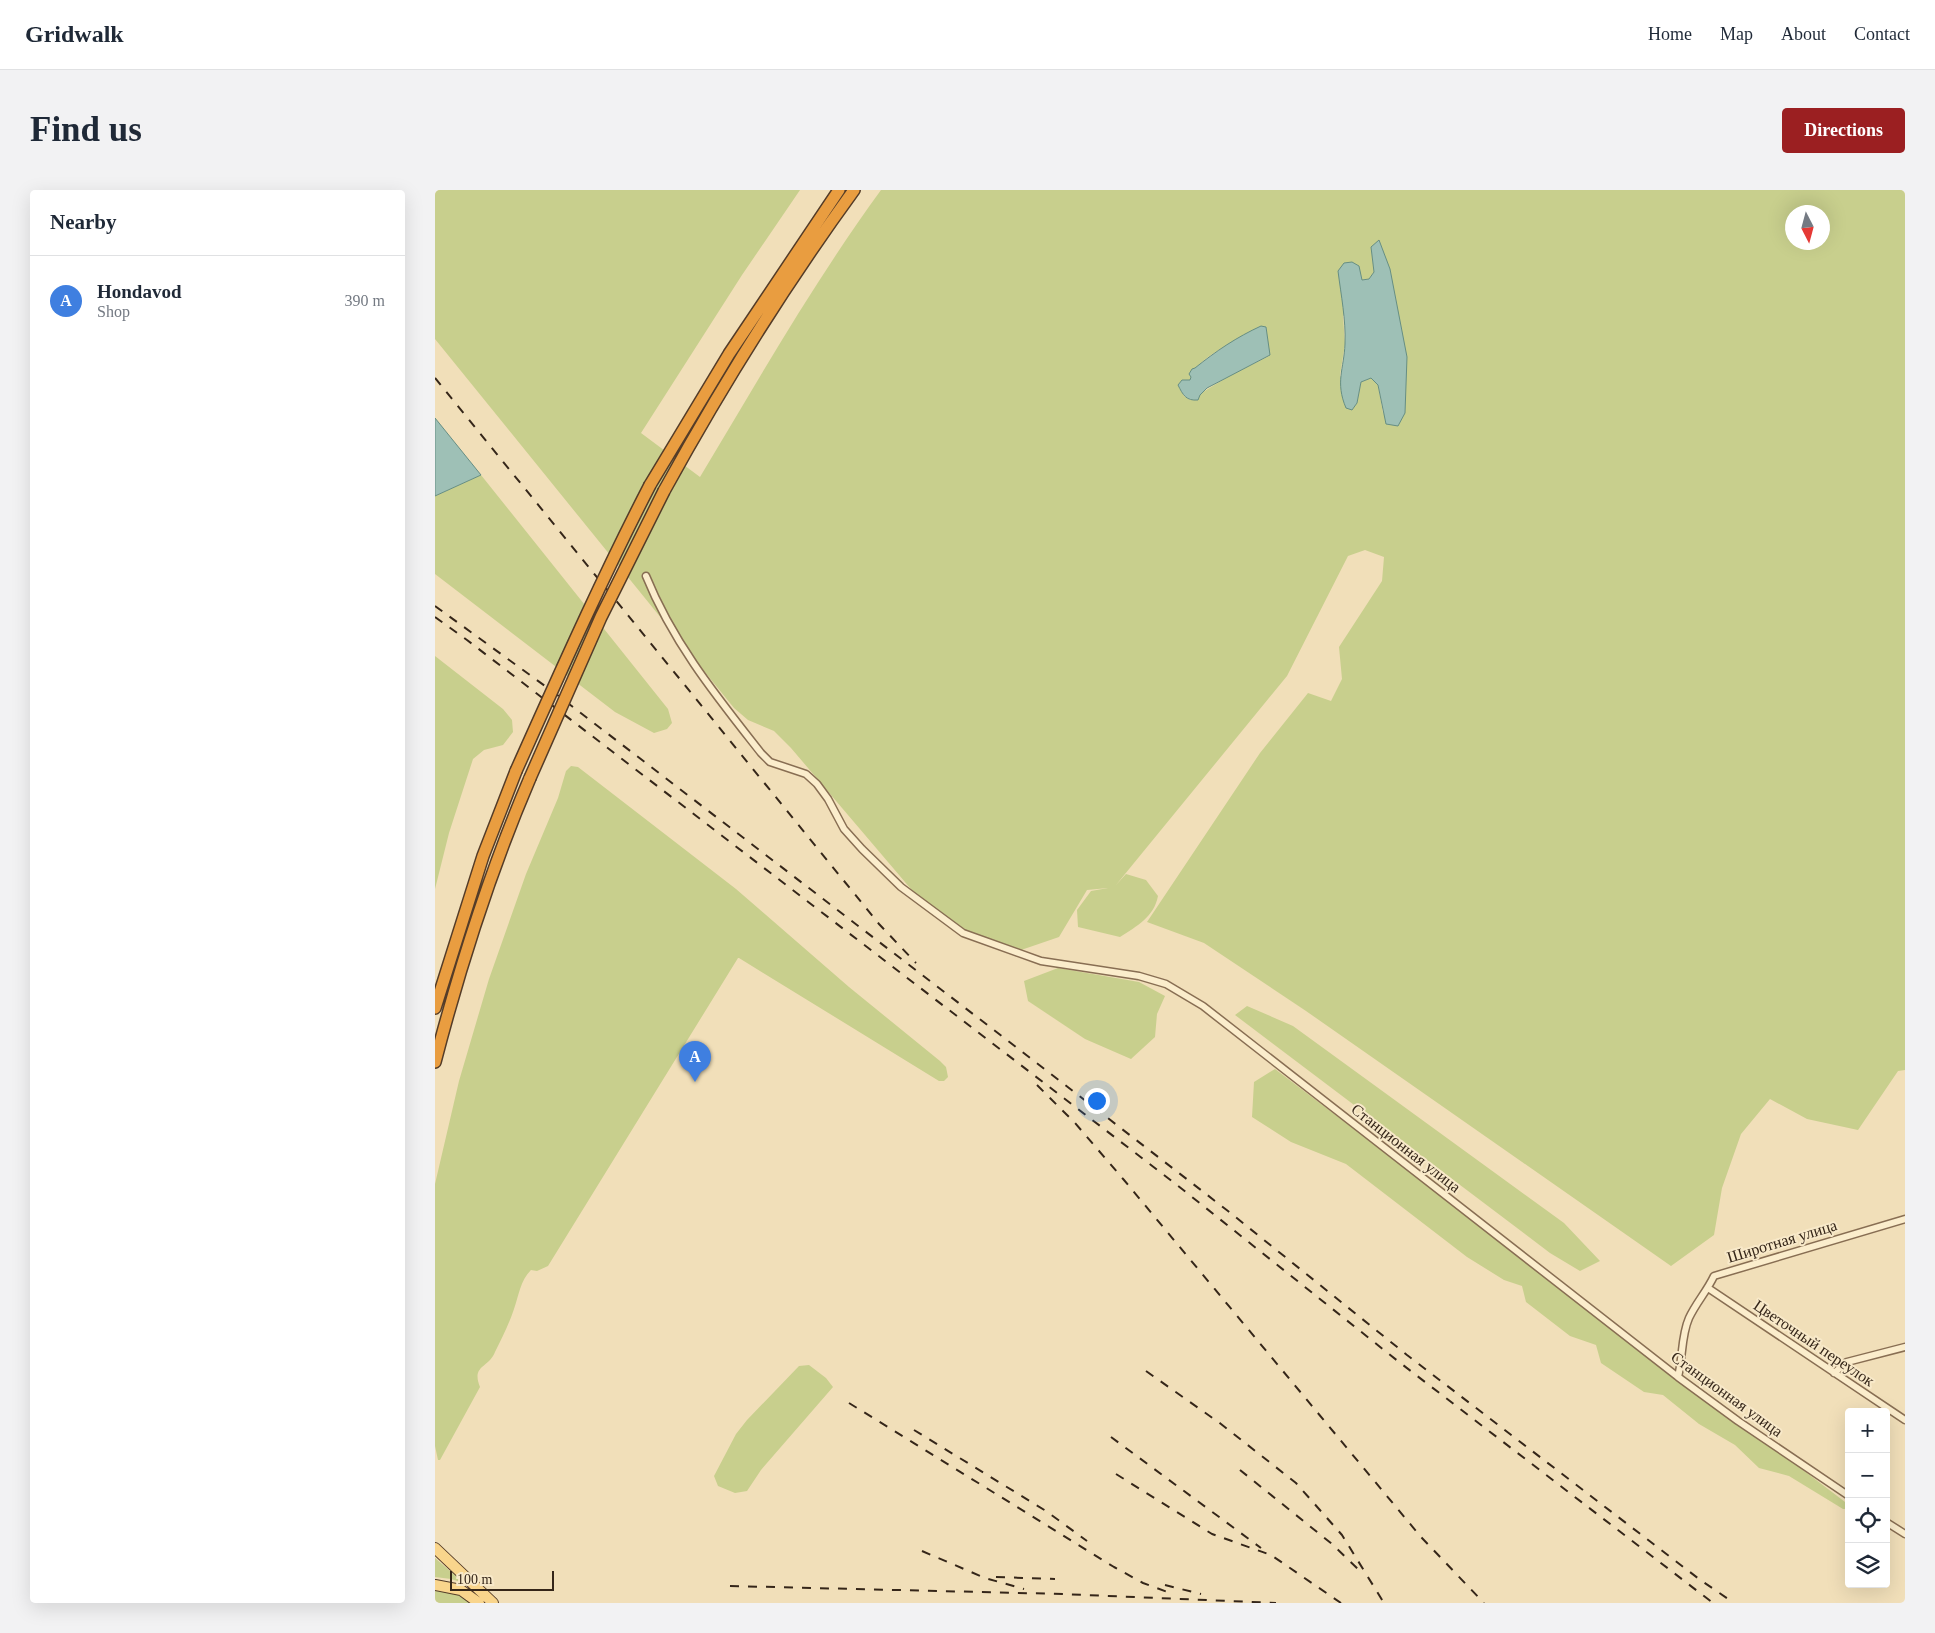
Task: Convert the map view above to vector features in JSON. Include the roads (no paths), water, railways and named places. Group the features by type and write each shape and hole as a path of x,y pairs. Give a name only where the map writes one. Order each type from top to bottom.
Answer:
{"highway":[{"path":"435,1008 483,856 516,771 593,599 650,485 729,354 839,190"},
{"path":"435,1062 446,1020 497,859 530,778 601,617 664,491 701,425 770,314 854,190"}],"main road":[{"path":"435,1548 493,1603"},
{"path":"435,1584 461,1590 479,1603"}],"street":[{"name":"Станционная улица","path":"646,576 658,606 680,646 761,754 770,762 805,774 817,784 828,799 844,829 891,879 912,896 963,933 1041,960 1139,976 1166,984 1203,1006 1678,1376 1738,1421 1845,1493"},
{"name":"Широтная улица","path":"1678,1376 1682,1362 1684,1334 1689,1317 1714,1276 1905,1219"},
{"name":"Цветочный переулок","path":"1708,1288 1905,1420"},
{"path":"1834,1373 1847,1362 1905,1346"},
{"path":"1890,1525 1905,1534"}],"water":[{"path":"1379,240 1390,269 1407,357 1405,413 1398,426 1386,424 1378,385 1371,378 1361,382 1357,403 1352,410 1346,408 1341,391 1345,335 1338,271 1344,263 1352,262 1359,266 1362,280 1369,279 1374,272 1371,247"},
{"path":"1261,326 1266,327 1270,355 1207,388 1198,400 1185,397 1178,385 1182,380 1190,380 1189,374 1192,369 1227,345"},
{"path":"435,418 481,475 435,496"}],"railway":[{"path":"435,378 879,924 916,963"},
{"path":"435,606 556,694 1003,1037 1228,1211 1407,1355 1699,1579 1734,1603"},
{"path":"435,617 1177,1185 1399,1362 1713,1603"},
{"path":"1037,1085 1075,1123 1124,1180 1421,1537 1484,1603"},
{"path":"1146,1371 1221,1424 1296,1483 1342,1535 1384,1603"},
{"path":"849,1403 1114,1567 1143,1583 1173,1594"},
{"path":"914,1430 1046,1511 1087,1541"},
{"path":"1111,1437 1261,1548"},
{"path":"1240,1470 1332,1544 1361,1572"},
{"path":"1116,1474 1212,1534 1271,1555 1341,1603"},
{"path":"922,1551 985,1578 1024,1589"},
{"path":"996,1577 1055,1579"},
{"path":"1165,1585 1201,1594"},
{"path":"730,1586 1063,1594 1276,1603"}],"place":[{"name":"Hondavod","path":"695,1082"}]}
